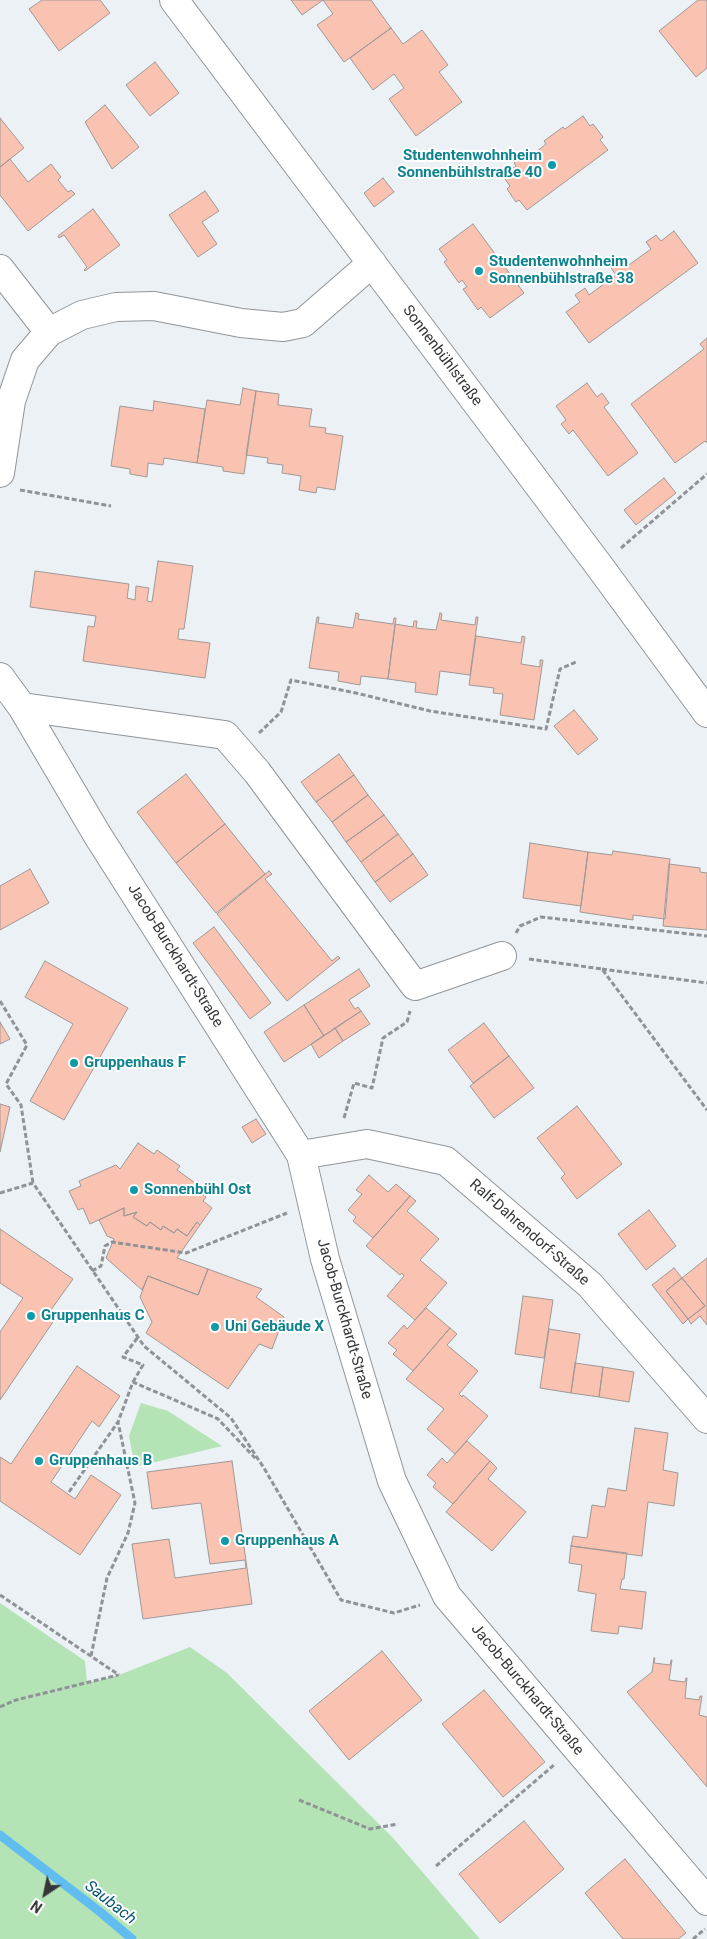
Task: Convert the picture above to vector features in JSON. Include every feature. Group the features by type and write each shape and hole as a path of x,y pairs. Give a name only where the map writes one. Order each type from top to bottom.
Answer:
{"street":[{"name":"Sonnenbühlstraße","path":"174,0 600,567 707,713"},
{"path":"9,482 11,401 25,360 49,332 82,315 116,307 154,306 241,323 283,327 303,323 372,263"},
{"path":"0,269 49,332"},
{"name":"Jacob-Burckhardt-Straße","path":"0,677 22,707 98,836 301,1155 325,1259 392,1481 447,1596 707,1901"},
{"path":"22,707 224,735 256,772 415,986 502,956"},
{"name":"Ralf-Dahrendorf-Straße","path":"301,1155 367,1144 446,1161 590,1284 707,1419"}],"path":[{"path":"600,567 707,474"},
{"path":"9,482 111,506"},
{"path":"239,752 281,712 291,680 430,711 546,729 560,670 576,662"},
{"path":"541,917 707,936"},
{"path":"502,956 707,983"},
{"path":"602,969 707,1110"},
{"path":"335,1150 354,1084 372,1088 383,1038 407,1022 415,986"},
{"path":"0,1001 27,1045 6,1084 21,1106 33,1183 144,1346 231,1418 264,1468 341,1600 394,1613 447,1596"},
{"path":"0,1193 33,1183"},
{"path":"92,1270 101,1266 105,1246 112,1242 186,1253 312,1203"},
{"path":"69,1492 118,1422 133,1382 143,1365 123,1357 138,1337"},
{"path":"133,1382 218,1419 264,1468"},
{"path":"91,1656 107,1578 128,1533 135,1503 118,1422"},
{"path":"0,1594 119,1675 16,1700 0,1707"},
{"path":"436,1866 575,1746"},
{"path":"299,1800 370,1829 398,1824"},
{"path":"693,1939 707,1927"}],"green space":[{"path":"141,1403 168,1411 222,1446 135,1467 129,1436"},
{"path":"0,1603 85,1661 87,1683 119,1675 190,1647 227,1673 394,1839 480,1939 0,1939"}],"building":[{"path":"42,0 100,0 110,13 59,51 29,9"},
{"path":"291,0 323,0 302,15"},
{"path":"323,0 371,0 391,28 344,62 317,25 333,14"},
{"path":"698,0 707,0 707,68 696,77 659,31"},
{"path":"391,28 403,44 422,30 448,65 439,72 462,102 416,136 389,99 404,88 394,74 373,90 350,58"},
{"path":"155,62 179,93 150,116 126,85"},
{"path":"105,105 139,147 112,169 85,122"},
{"name":"Studentenwohnheim Sonnenbühlstraße 40","path":"583,116 590,126 593,124 603,137 600,140 608,150 527,210 519,200 516,202 507,189 510,186 503,176 516,166 514,163 532,150 535,153 546,144 544,141 563,127 565,129"},
{"path":"0,118 24,148 0,167"},
{"path":"10,159 28,182 51,164 61,177 58,180 68,192 71,190 75,194 28,231 0,195 0,167"},
{"path":"383,178 394,192 374,207 364,193"},
{"path":"205,191 219,211 202,222 217,244 198,257 169,215"},
{"path":"93,209 120,245 85,271 87,267 64,235 59,238 58,236"},
{"name":"Studentenwohnheim Sonnenbühlstraße 38","path":"473,224 524,293 490,318 481,307 478,310 463,289 467,287 462,280 459,283 444,262 447,260 439,249"},
{"path":"674,231 698,263 589,343 566,312 580,302 575,295 585,288 589,295 616,275 611,268 621,261 626,267 651,249 646,242 656,235 661,241"},
{"path":"707,338 707,443 705,441 675,463 631,404 704,349 700,344"},
{"path":"587,383 597,397 602,393 609,403 604,407 638,453 608,476 573,430 569,434 561,424 566,420 556,406"},
{"path":"243,388 256,391 244,474 223,471 223,467 197,463 207,400 240,405"},
{"path":"256,391 279,394 278,405 312,409 309,426 326,428 325,433 343,436 335,490 317,487 316,493 299,490 301,476 282,473 283,465 267,463 268,458 246,455"},
{"path":"154,401 205,409 197,463 164,458 163,465 148,463 147,477 130,474 130,469 111,466 120,406 153,411"},
{"path":"664,478 676,493 636,525 624,510"},
{"path":"158,561 193,566 184,629 179,629 178,639 210,643 205,678 83,661 88,626 94,627 96,616 30,607 35,571 129,584 127,598 135,600 136,586 149,588 147,601 152,602"},
{"path":"356,613 359,614 358,619 393,624 394,618 396,618 388,679 361,676 360,685 338,681 339,672 309,668 317,617 319,617 318,623 353,628"},
{"path":"440,613 442,614 441,620 475,625 476,617 478,617 470,675 440,671 437,695 415,692 416,683 388,679 395,624 413,627 414,621 417,621 416,628 436,630"},
{"path":"476,636 521,643 522,636 525,637 521,664 540,667 540,660 543,660 534,720 500,715 503,694 493,693 494,688 469,685"},
{"path":"574,710 598,739 578,755 554,726"},
{"path":"339,754 354,775 316,802 301,782"},
{"path":"186,774 225,824 176,863 137,812"},
{"path":"354,775 368,795 332,822 316,802"},
{"path":"368,795 384,815 346,842 332,822"},
{"path":"384,815 398,834 361,862 346,842"},
{"path":"225,824 265,874 216,913 176,863"},
{"path":"398,834 413,854 375,882 361,862"},
{"path":"530,843 588,852 581,906 523,898"},
{"path":"613,851 670,859 665,919 633,915 633,920 580,912 588,852 612,855"},
{"path":"413,854 428,875 390,902 375,882"},
{"path":"669,864 700,868 700,872 707,873 707,930 663,926"},
{"path":"30,869 49,903 0,930 0,886"},
{"path":"269,871 272,874 265,879 332,961 338,956 340,958 287,1001 217,914"},
{"path":"214,927 271,1003 250,1019 193,943"},
{"name":"Gruppenhaus F","path":"45,961 128,1008 64,1120 30,1101 73,1024 25,997"},
{"path":"359,969 370,986 349,1000 355,1009 358,1007 361,1011 324,1036 304,1005"},
{"path":"304,1005 324,1036 284,1062 264,1032"},
{"path":"361,1011 370,1024 343,1041 335,1028"},
{"path":"0,1022 10,1039 0,1044"},
{"path":"484,1023 509,1056 473,1083 448,1050"},
{"path":"335,1028 343,1041 319,1058 311,1044"},
{"path":"509,1056 534,1088 494,1118 470,1086"},
{"path":"0,1104 10,1107 0,1152"},
{"path":"577,1106 622,1164 577,1199 561,1178 565,1174 537,1138"},
{"path":"256,1119 266,1134 252,1143 242,1127"},
{"name":"Sonnenbühl Ost","path":"138,1143 154,1154 157,1150 180,1166 177,1170 198,1185 195,1189 206,1197 203,1201 212,1208 200,1225 197,1222 187,1236 177,1229 174,1233 163,1226 161,1230 150,1222 147,1226 133,1217 137,1212 124,1216 124,1208 90,1224 83,1208 78,1210 69,1191 81,1186 79,1181 116,1165 120,1169"},
{"path":"369,1175 388,1192 396,1184 410,1196 373,1238 353,1221 356,1217 348,1210 362,1194 356,1190"},
{"path":"410,1196 416,1201 407,1211 439,1239 420,1260 447,1283 415,1320 387,1296 404,1276 402,1273 400,1275 366,1246"},
{"path":"124,1208 124,1216 137,1212 133,1217 147,1226 150,1222 161,1230 163,1226 174,1233 177,1229 187,1236 197,1222 200,1225 177,1258 208,1269 198,1295 148,1276 142,1290 106,1258 114,1239 107,1236 99,1220"},
{"path":"649,1210 676,1246 646,1270 618,1234"},
{"name":"Gruppenhaus C","path":"0,1229 73,1279 48,1314 55,1319 0,1400 0,1332 23,1298 0,1283"},
{"path":"707,1258 707,1325 700,1316 691,1324 688,1319 705,1306 682,1278"},
{"path":"674,1268 682,1278 666,1291 688,1319 683,1324 652,1285"},
{"name":"Uni Gebäude X","path":"208,1269 262,1289 256,1297 284,1317 272,1349 259,1344 228,1389 146,1333 152,1322 140,1297 148,1276 198,1295"},
{"path":"682,1278 705,1306 688,1319 666,1291"},
{"path":"523,1296 553,1300 544,1358 515,1354"},
{"path":"426,1308 450,1328 413,1371 393,1354 397,1350 388,1343 404,1325 407,1329"},
{"path":"450,1328 457,1334 447,1345 478,1371 459,1394 462,1397 463,1395 488,1416 455,1454 427,1429 444,1409 406,1379"},
{"path":"549,1329 580,1334 571,1393 540,1388"},
{"path":"575,1363 603,1367 599,1397 571,1393"},
{"name":"Gruppenhaus B","path":"77,1366 120,1396 99,1427 92,1421 51,1482 75,1499 91,1475 121,1495 80,1555 0,1501 0,1457 11,1464"},
{"path":"603,1367 634,1372 629,1402 599,1397"},
{"path":"635,1428 668,1433 663,1470 678,1473 674,1506 648,1502 642,1556 571,1546 573,1536 587,1538 592,1505 605,1507 608,1488 626,1491"},
{"path":"467,1441 490,1461 453,1504 433,1487 436,1483 427,1475 442,1458 447,1463"},
{"name":"Gruppenhaus A","path":"232,1461 252,1604 143,1619 132,1544 169,1539 175,1578 246,1568 245,1560 210,1564 201,1503 152,1509 147,1472"},
{"path":"490,1461 497,1468 488,1479 526,1512 492,1551 446,1512"},
{"path":"571,1546 627,1553 624,1579 622,1579 620,1589 646,1592 642,1629 619,1626 618,1634 591,1631 596,1594 578,1591 582,1565 569,1563"},
{"path":"382,1651 422,1700 349,1760 309,1711"},
{"path":"654,1658 654,1663 670,1665 672,1660 669,1680 685,1682 687,1678 685,1698 699,1700 700,1696 702,1696 699,1715 707,1717 707,1787 627,1692 652,1672"},
{"path":"484,1690 545,1762 503,1797 442,1724"},
{"path":"524,1821 564,1869 500,1923 459,1874"},
{"path":"625,1859 686,1933 678,1939 623,1939 585,1893"}],"waterway":[{"name":"Saubach","path":"0,1835 99,1911 132,1939"}],"place":[{"name":"Studentenwohnheim Sonnenbühlstraße 40","path":"552,165"},
{"name":"Studentenwohnheim Sonnenbühlstraße 38","path":"479,271"},
{"name":"Gruppenhaus F","path":"74,1063"},
{"name":"Sonnenbühl Ost","path":"134,1190"},
{"name":"Gruppenhaus C","path":"31,1316"},
{"name":"Uni Gebäude X","path":"215,1327"},
{"name":"Gruppenhaus B","path":"39,1461"},
{"name":"Gruppenhaus A","path":"225,1541"}]}
